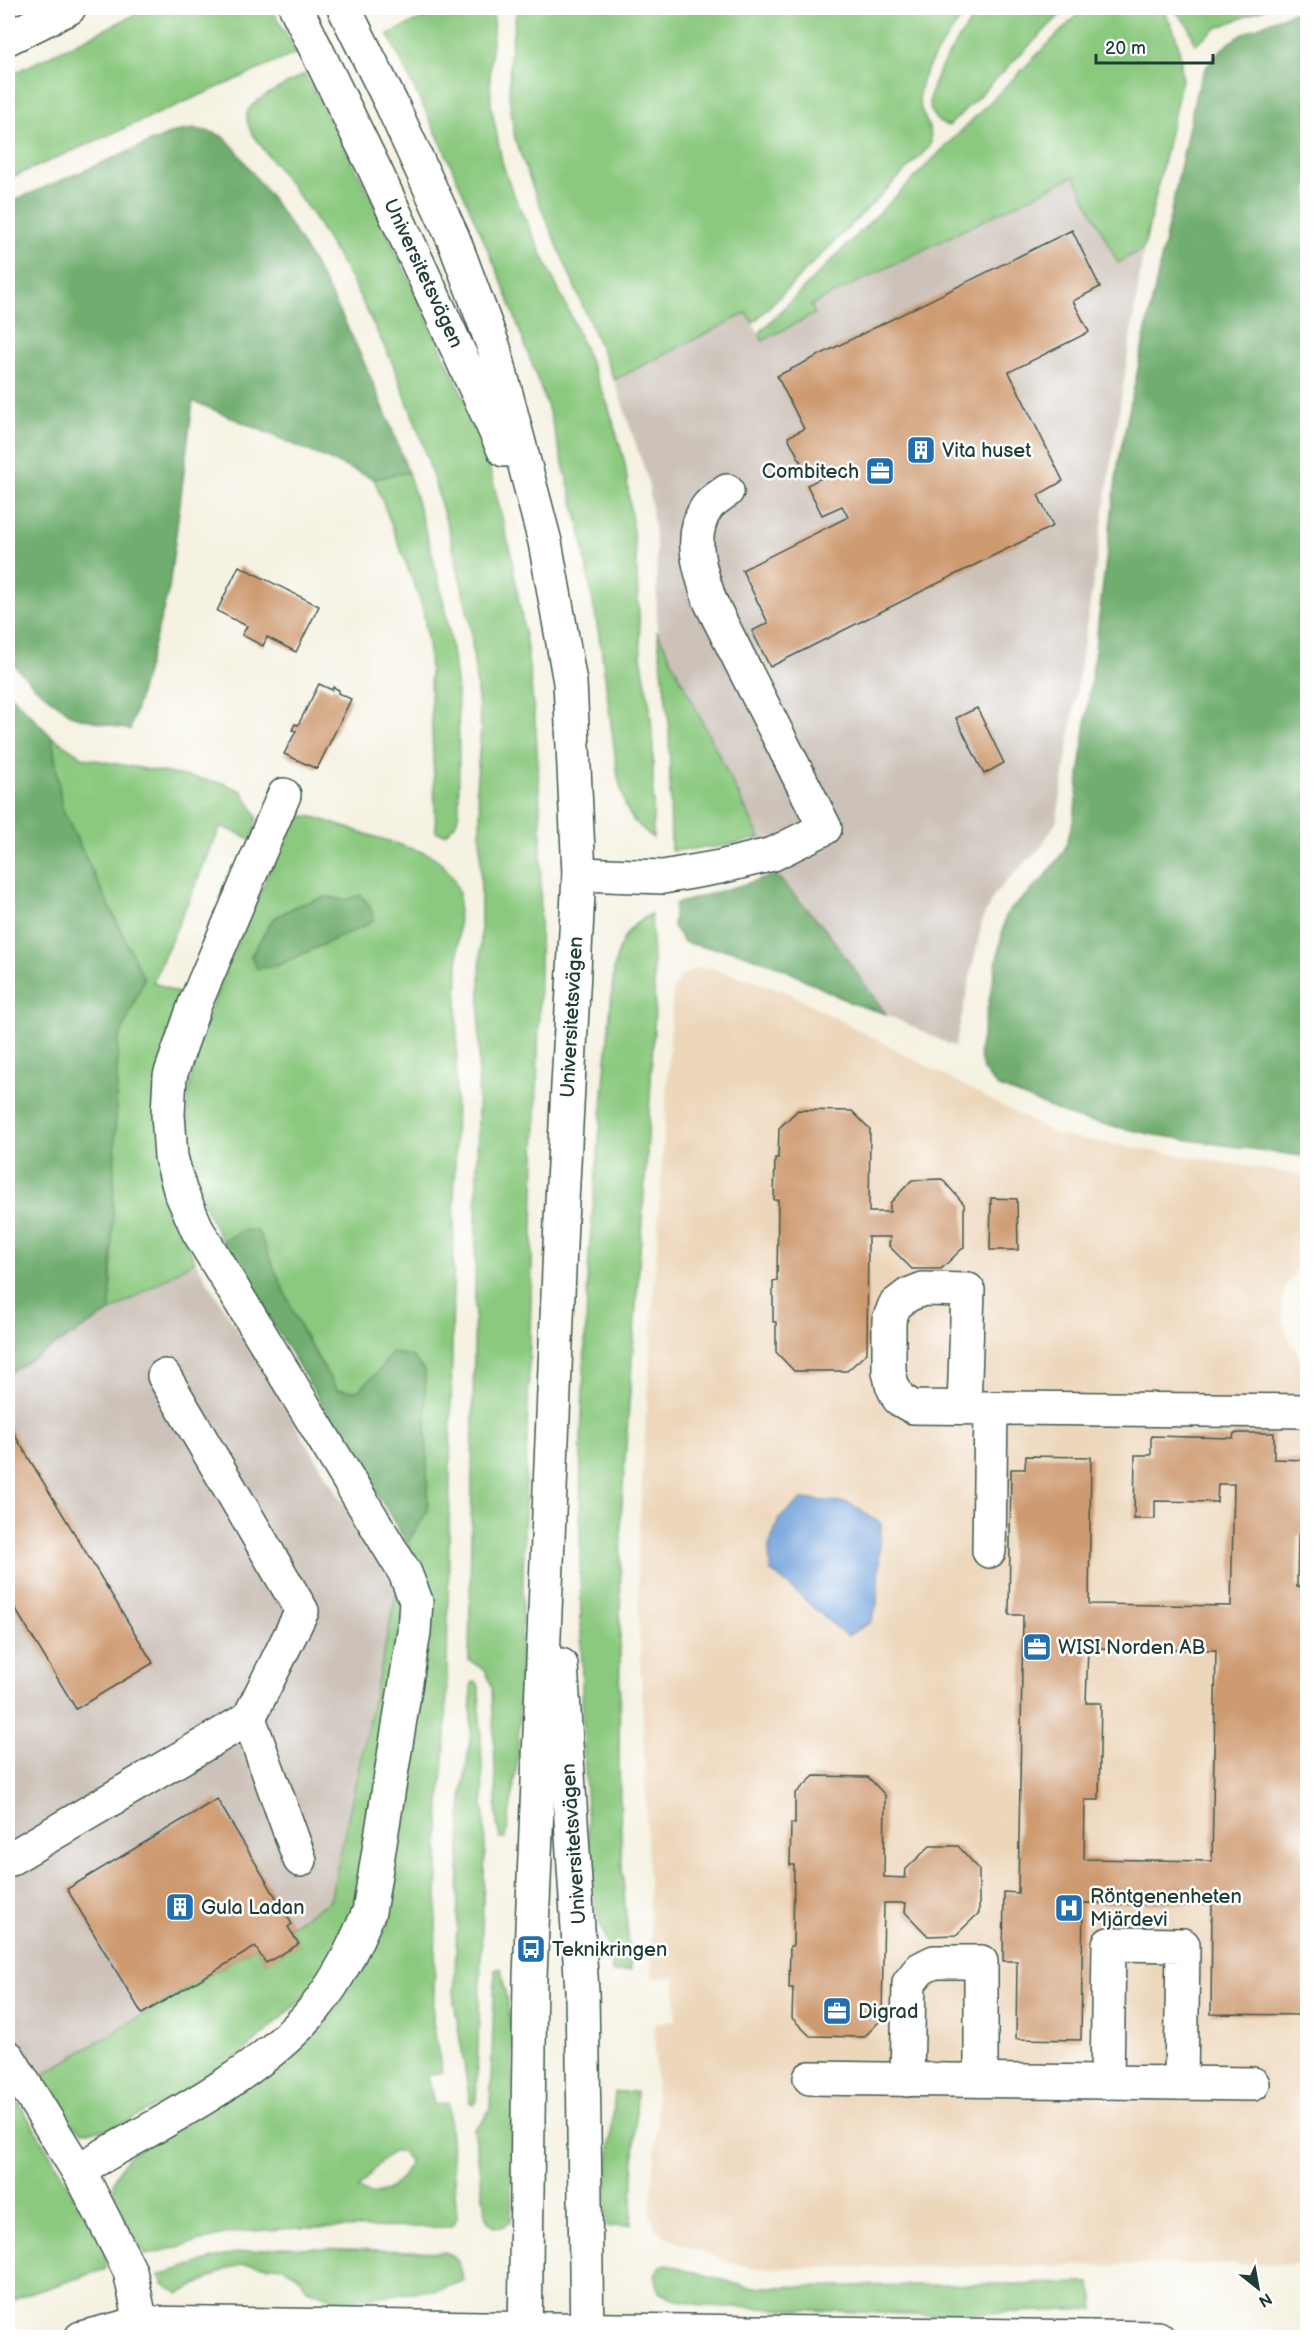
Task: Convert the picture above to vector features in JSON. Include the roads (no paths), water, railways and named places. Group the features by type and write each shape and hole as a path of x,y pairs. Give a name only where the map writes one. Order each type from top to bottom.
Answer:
{"main road":[{"path":"8,38 69,8"},
{"name":"Universitetsvägen","path":"296,8 465,362 545,542"},
{"name":"Universitetsvägen","path":"344,8 392,105 453,238 494,348 545,542 570,682 579,874 561,1221 530,1977 525,2333"},
{"path":"579,874 663,877 720,867 773,854 825,828 710,601 697,561 698,526 709,505 727,491"},
{"path":"78,2170 214,2091 254,2064 291,2034 334,1983 356,1944 369,1912 414,1632 416,1601 405,1573 198,1231 180,1190 171,1157 168,1114 170,1076 195,1004 284,795"},
{"path":"8,1860 249,1718 302,1611 164,1376"},
{"path":"989,1551 978,1408 1308,1411"},
{"name":"Universitetsvägen","path":"551,1494 582,1991 587,2333"},
{"path":"249,1718 300,1860"},
{"path":"1107,2082 1109,1944 1182,1945 1181,2083"},
{"path":"907,2080 909,1983 920,1969 934,1962 981,1962 981,2080"},
{"path":"8,2057 78,2170 130,2271 141,2324"},
{"path":"810,2078 1253,2084"},
{"path":"81,2337 141,2324 525,2333 1158,2337"}],"water":[{"path":"802,1499 849,1503 881,1524 877,1604 871,1622 847,1636 770,1570 769,1546 779,1519"}],"place":[{"name":"Vita huset","path":"921,450"},
{"name":"Combitech","path":"880,471"},
{"name":"WISI Norden AB","path":"1037,1647"},
{"name":"Gula Ladan","path":"180,1907"},
{"name":"Röntgenenheten Mjärdevi","path":"1069,1908"},
{"name":"Teknikringen","path":"531,1949"},
{"name":"Digrad","path":"837,2011"}]}
